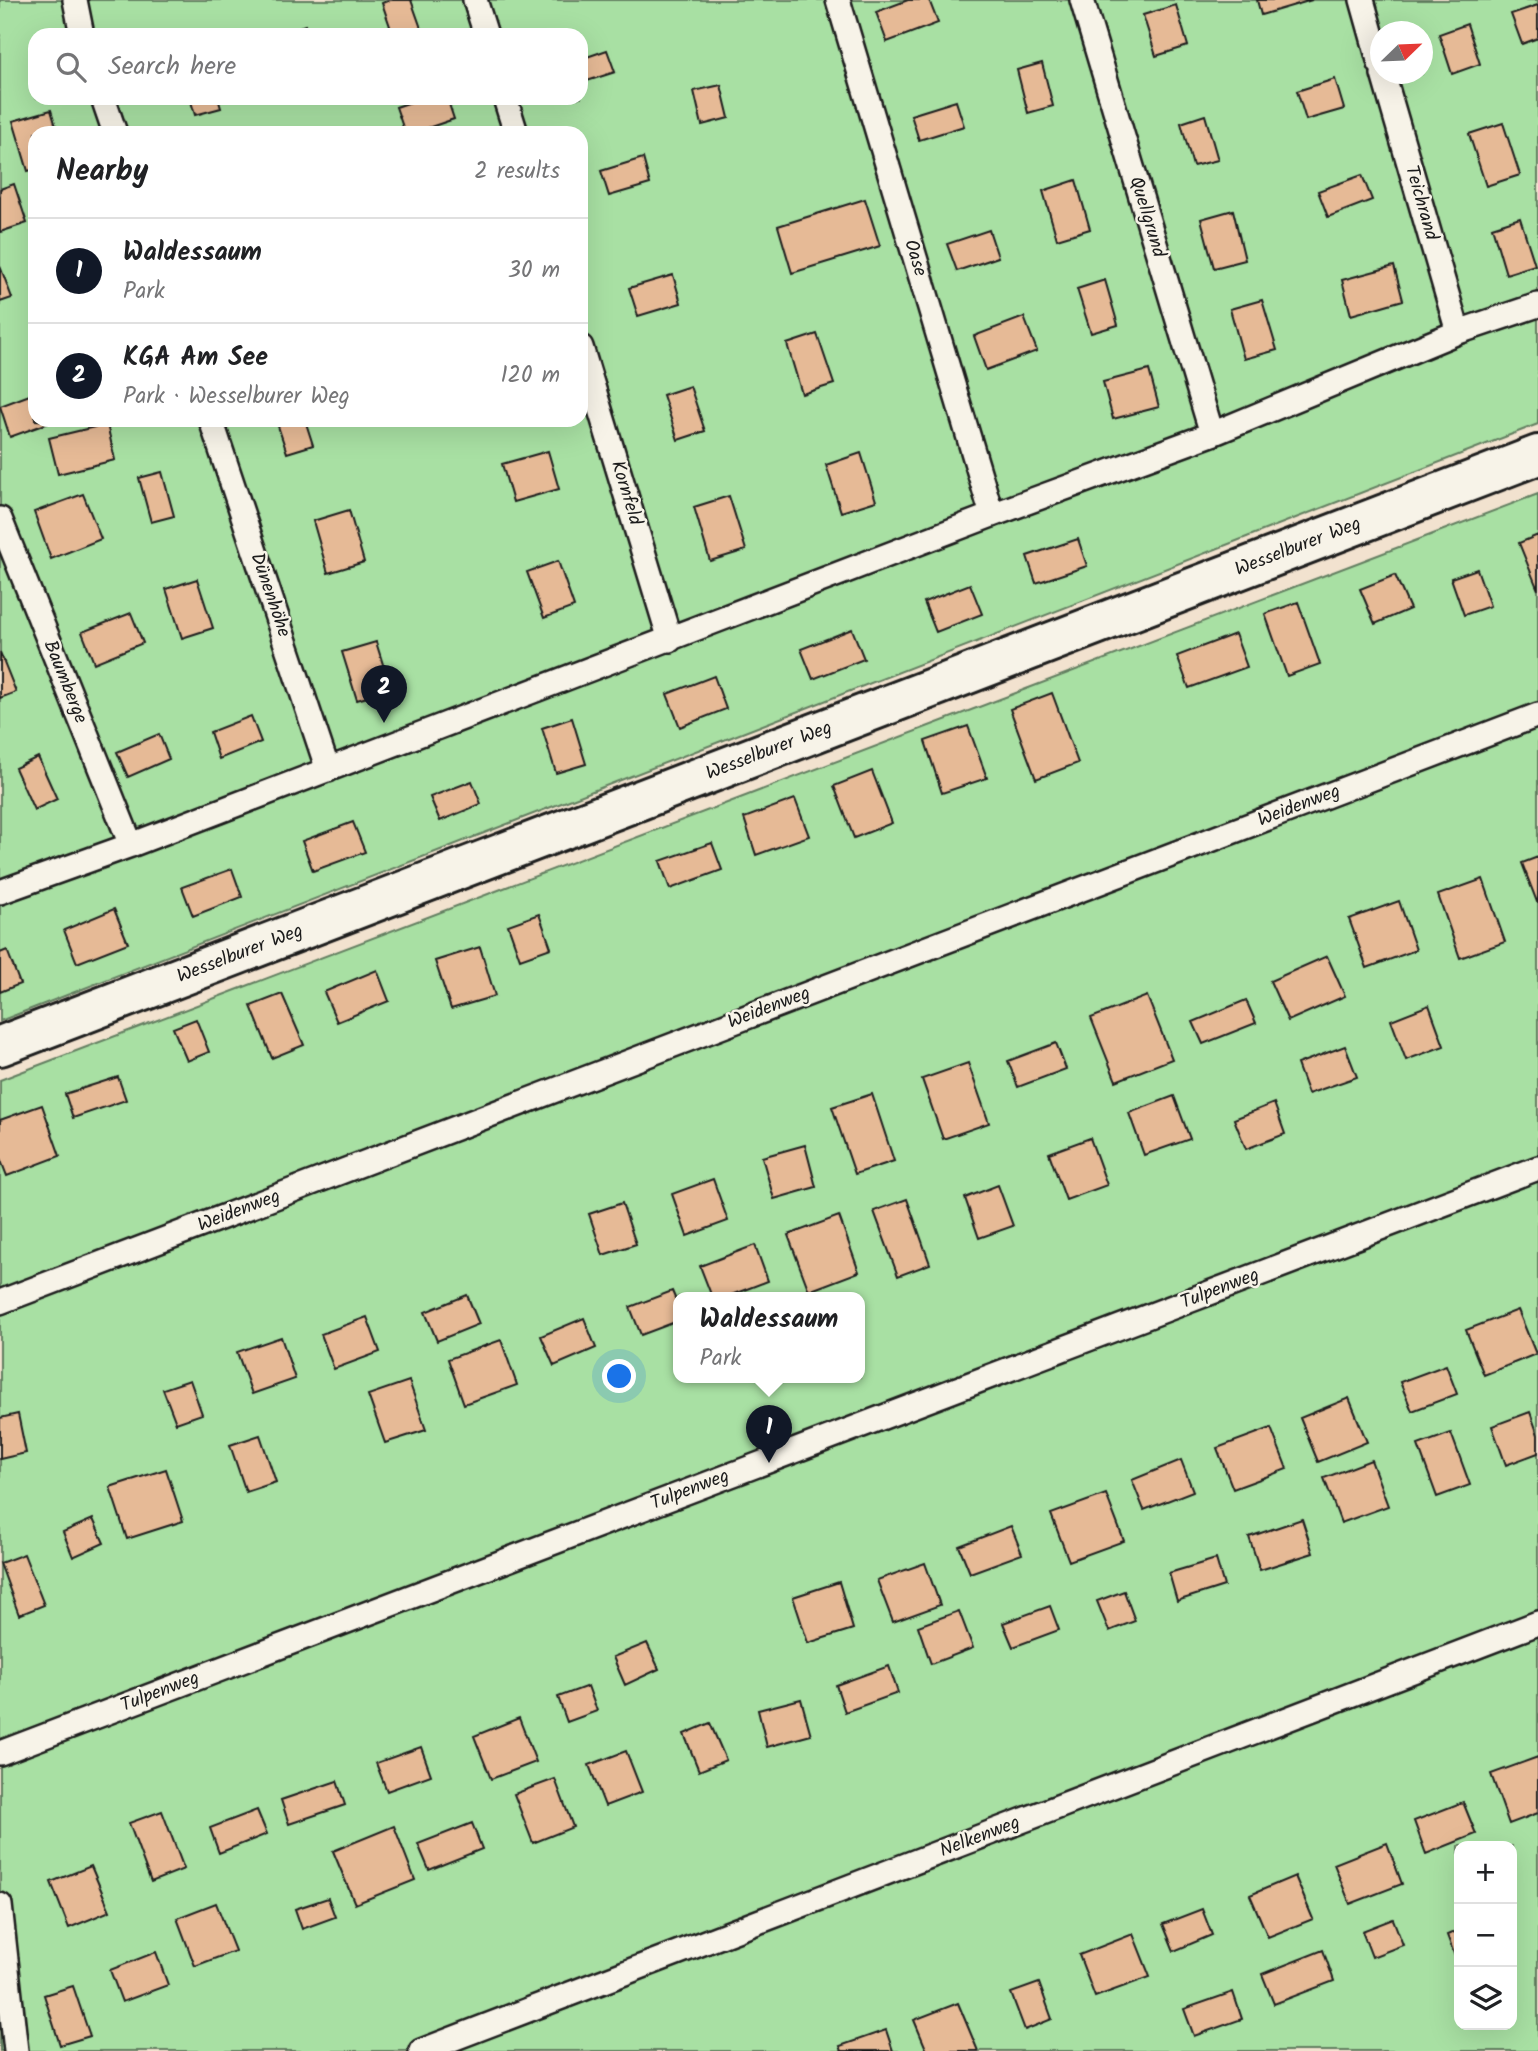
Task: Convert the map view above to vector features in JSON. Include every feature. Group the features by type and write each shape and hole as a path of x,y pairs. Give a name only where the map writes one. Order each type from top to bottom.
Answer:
{"street":[{"name":"Wesselburer Weg","path":"0,1046 1538,455"}],"lane":[{"path":"75,0 81,28"},
{"path":"475,0 484,28"},
{"name":"Oase","path":"838,0 992,515"},
{"name":"Quellgrund","path":"1082,0 1212,434"},
{"path":"1362,0 1370,27"},
{"name":"Teichrand","path":"1386,84 1458,332"},
{"path":"105,105 113,126"},
{"path":"507,105 514,126"},
{"path":"0,892 131,845 992,515 1212,434 1458,332 1538,305"},
{"name":"Kornfeld","path":"588,370 670,640"},
{"name":"Dünenhöhe","path":"213,427 328,770"},
{"name":"Baumberge","path":"0,519 131,845"},
{"name":"Weidenweg","path":"0,1302 1538,715"},
{"name":"Tulpenweg","path":"0,1752 1538,1168"},
{"name":"Nelkenweg","path":"421,2051 1538,1623"},
{"path":"0,1905 16,2051"}],"green space":[{"path":"0,0 1538,0 1538,424 0,1021"},
{"path":"1538,494 1538,2051 0,2051 0,1080"}],"building":[{"path":"390,0 411,0 421,28 391,28 382,3"},
{"path":"908,0 929,0 938,23 887,42 876,12"},
{"path":"1257,0 1312,0 1261,15"},
{"path":"1176,5 1188,46 1156,56 1143,15"},
{"path":"1538,5 1538,38 1522,44 1511,14"},
{"path":"1467,24 1480,64 1452,74 1439,34"},
{"path":"607,50 615,72 588,81 588,57"},
{"path":"1042,63 1053,106 1028,113 1017,70"},
{"path":"1335,79 1344,109 1306,120 1297,91"},
{"path":"721,85 729,118 702,125 694,91"},
{"path":"956,101 964,126 919,140 911,115"},
{"path":"192,105 220,105 221,108 195,115"},
{"path":"449,105 454,119 434,126 403,126 396,107"},
{"path":"51,110 56,126 28,126 28,171 13,121"},
{"path":"1205,115 1218,160 1193,166 1181,123"},
{"path":"1503,123 1520,175 1486,186 1469,134"},
{"path":"643,158 650,184 609,196 601,171"},
{"path":"1362,175 1372,200 1328,217 1318,191"},
{"path":"1076,180 1090,229 1057,239 1043,191"},
{"path":"14,184 27,223 0,232 0,189"},
{"path":"865,199 880,246 792,273 778,226"},
{"path":"1233,210 1245,260 1214,268 1201,219"},
{"path":"1520,218 1535,265 1506,274 1492,227"},
{"path":"989,230 998,257 957,271 947,244"},
{"path":"0,266 12,298 0,302"},
{"path":"1394,266 1403,300 1351,315 1342,280"},
{"path":"673,275 681,303 638,316 629,288"},
{"path":"1105,280 1118,325 1091,333 1077,289"},
{"path":"1262,300 1277,350 1244,359 1230,309"},
{"path":"1024,317 1037,351 986,370 974,336"},
{"path":"817,334 834,384 802,394 787,344"},
{"path":"1149,370 1159,407 1113,419 1103,382"},
{"path":"690,386 705,431 678,440 663,395"},
{"path":"28,396 28,427 38,427 10,437 0,406"},
{"path":"95,427 108,427 115,460 58,474 49,438"},
{"path":"278,427 307,427 313,445 287,453"},
{"path":"548,451 559,489 513,502 502,464"},
{"path":"861,453 876,501 841,512 826,465"},
{"path":"162,472 174,516 151,522 139,478"},
{"path":"83,494 101,539 51,559 34,512"},
{"path":"729,496 746,550 710,561 694,507"},
{"path":"349,510 364,562 328,573 313,521"},
{"path":"1538,535 1538,590 1519,543"},
{"path":"1078,539 1087,566 1036,583 1027,556"},
{"path":"558,561 574,607 544,618 527,572"},
{"path":"1477,569 1490,606 1464,615 1451,578"},
{"path":"1395,575 1410,609 1375,624 1360,589"},
{"path":"197,579 213,628 182,638 166,589"},
{"path":"970,584 982,614 936,632 924,602"},
{"path":"1298,602 1320,664 1287,676 1265,614"},
{"path":"131,613 143,643 94,663 82,632"},
{"path":"852,629 864,659 813,679 801,649"},
{"path":"1235,634 1247,667 1189,688 1177,656"},
{"path":"376,642 391,690 357,700 342,652"},
{"path":"0,652 16,692 0,698"},
{"path":"714,676 726,709 680,727 667,694"},
{"path":"1052,693 1078,763 1036,779 1010,709"},
{"path":"251,716 261,742 219,759 210,732"},
{"path":"572,718 586,764 556,773 542,728"},
{"path":"968,726 987,778 942,793 925,741"},
{"path":"159,734 169,759 128,777 117,752"},
{"path":"38,757 57,799 34,810 15,768"},
{"path":"872,771 892,823 854,838 834,786"},
{"path":"472,781 481,804 440,821 430,797"},
{"path":"795,799 809,836 756,855 744,818"},
{"path":"353,822 365,852 313,871 302,841"},
{"path":"712,843 722,870 670,889 660,861"},
{"path":"1538,857 1538,902 1537,902 1522,863"},
{"path":"232,869 242,897 193,916 182,887"},
{"path":"1483,879 1505,942 1460,958 1438,895"},
{"path":"1399,901 1416,950 1367,968 1349,919"},
{"path":"114,909 128,943 77,963 64,930"},
{"path":"539,914 551,948 520,959 508,925"},
{"path":"480,947 495,996 451,1009 435,961"},
{"path":"7,950 20,984 0,992 0,953"},
{"path":"1327,956 1345,996 1288,1021 1270,981"},
{"path":"377,970 389,1001 337,1022 324,992"},
{"path":"282,994 304,1045 272,1058 251,1006"},
{"path":"1147,996 1172,1059 1116,1081 1091,1018"},
{"path":"1246,1000 1256,1023 1203,1044 1193,1022"},
{"path":"1429,1005 1444,1046 1406,1060 1391,1020"},
{"path":"196,1019 209,1052 187,1061 173,1028"},
{"path":"1056,1043 1066,1069 1018,1087 1008,1061"},
{"path":"1345,1046 1357,1077 1308,1094 1297,1064"},
{"path":"968,1063 989,1123 943,1139 922,1079"},
{"path":"118,1077 126,1100 73,1118 65,1094"},
{"path":"872,1094 894,1161 855,1174 832,1107"},
{"path":"1174,1096 1190,1139 1144,1155 1129,1113"},
{"path":"1274,1103 1285,1134 1246,1149 1234,1119"},
{"path":"42,1105 60,1156 7,1176 0,1158 0,1120"},
{"path":"1090,1138 1107,1185 1066,1200 1049,1153"},
{"path":"805,1145 816,1187 774,1199 762,1157"},
{"path":"713,1179 728,1221 687,1236 672,1194"},
{"path":"998,1185 1013,1226 979,1238 965,1198"},
{"path":"907,1199 930,1264 898,1276 874,1211"},
{"path":"622,1203 636,1244 603,1255 589,1214"},
{"path":"839,1216 859,1272 809,1291 788,1235"},
{"path":"755,1245 768,1281 739,1292 710,1292 700,1266"},
{"path":"672,1291 673,1323 641,1335 630,1307"},
{"path":"467,1295 479,1324 437,1341 425,1312"},
{"path":"1518,1310 1536,1354 1484,1375 1466,1330"},
{"path":"367,1317 380,1352 334,1369 321,1334"},
{"path":"584,1318 596,1348 554,1366 541,1336"},
{"path":"281,1337 295,1379 252,1394 237,1352"},
{"path":"501,1340 517,1385 464,1404 448,1359"},
{"path":"1446,1365 1457,1394 1412,1411 1400,1382"},
{"path":"190,1380 202,1414 176,1423 163,1389"},
{"path":"409,1381 426,1430 385,1443 368,1395"},
{"path":"1349,1398 1367,1442 1318,1462 1300,1418"},
{"path":"1530,1412 1538,1435 1538,1453 1506,1465 1492,1426"},
{"path":"18,1414 26,1453 0,1459 0,1418"},
{"path":"1271,1428 1287,1469 1233,1489 1217,1448"},
{"path":"1451,1433 1470,1485 1437,1497 1418,1445"},
{"path":"260,1435 276,1482 246,1492 230,1445"},
{"path":"1181,1460 1193,1491 1144,1510 1132,1480"},
{"path":"1371,1460 1388,1506 1341,1523 1324,1478"},
{"path":"166,1469 183,1521 127,1539 110,1487"},
{"path":"1106,1494 1124,1541 1069,1561 1051,1514"},
{"path":"93,1519 104,1543 73,1557 63,1532"},
{"path":"1302,1519 1313,1553 1260,1570 1249,1537"},
{"path":"1011,1526 1022,1554 970,1573 959,1546"},
{"path":"24,1554 44,1605 19,1615 0,1563"},
{"path":"1216,1559 1224,1586 1177,1601 1169,1573"},
{"path":"925,1563 940,1605 893,1622 877,1580"},
{"path":"839,1582 853,1629 808,1643 793,1597"},
{"path":"1124,1591 1135,1621 1109,1631 1097,1601"},
{"path":"1050,1606 1059,1630 1013,1647 1003,1623"},
{"path":"959,1611 973,1648 931,1664 918,1626"},
{"path":"647,1643 659,1669 625,1685 613,1657"},
{"path":"889,1666 898,1693 845,1712 836,1685"},
{"path":"588,1686 597,1711 567,1722 558,1697"},
{"path":"801,1699 811,1735 767,1747 758,1710"},
{"path":"519,1718 536,1762 491,1779 474,1736"},
{"path":"710,1723 726,1760 699,1771 684,1734"},
{"path":"421,1747 431,1775 387,1791 376,1763"},
{"path":"626,1751 642,1792 605,1806 589,1765"},
{"path":"1538,1757 1538,1813 1509,1824 1491,1774"},
{"path":"555,1779 573,1827 533,1843 514,1794"},
{"path":"337,1781 345,1805 289,1824 281,1800"},
{"path":"1463,1802 1476,1834 1426,1854 1414,1821"},
{"path":"257,1810 267,1834 219,1853 210,1828"},
{"path":"162,1811 184,1869 151,1882 129,1823"},
{"path":"472,1823 482,1849 429,1870 418,1844"},
{"path":"394,1826 415,1880 355,1904 333,1851"},
{"path":"1387,1843 1402,1884 1350,1904 1334,1864"},
{"path":"91,1866 110,1911 69,1928 51,1882"},
{"path":"1295,1876 1313,1919 1268,1937 1250,1895"},
{"path":"328,1898 335,1917 302,1929 295,1909"},
{"path":"216,1903 235,1951 195,1966 177,1918"},
{"path":"1202,1909 1212,1935 1174,1951 1163,1924"},
{"path":"1393,1919 1403,1945 1372,1957 1362,1931"},
{"path":"1454,1932 1454,1954 1447,1935"},
{"path":"1133,1934 1150,1977 1095,1997 1079,1955"},
{"path":"1323,1950 1334,1981 1274,2004 1262,1974"},
{"path":"156,1952 168,1985 122,2002 110,1970"},
{"path":"1039,1983 1052,2019 1025,2030 1011,1993"},
{"path":"73,1986 90,2036 60,2045 44,1995"},
{"path":"1233,1992 1242,2019 1194,2036 1184,2009"},
{"path":"958,2003 978,2051 927,2051 914,2020"},
{"path":"886,2030 893,2051 842,2051 840,2046"}],"place":[{"name":"KGA Am See","path":"384,723"},
{"name":"Waldessaum","path":"769,1463"}]}
